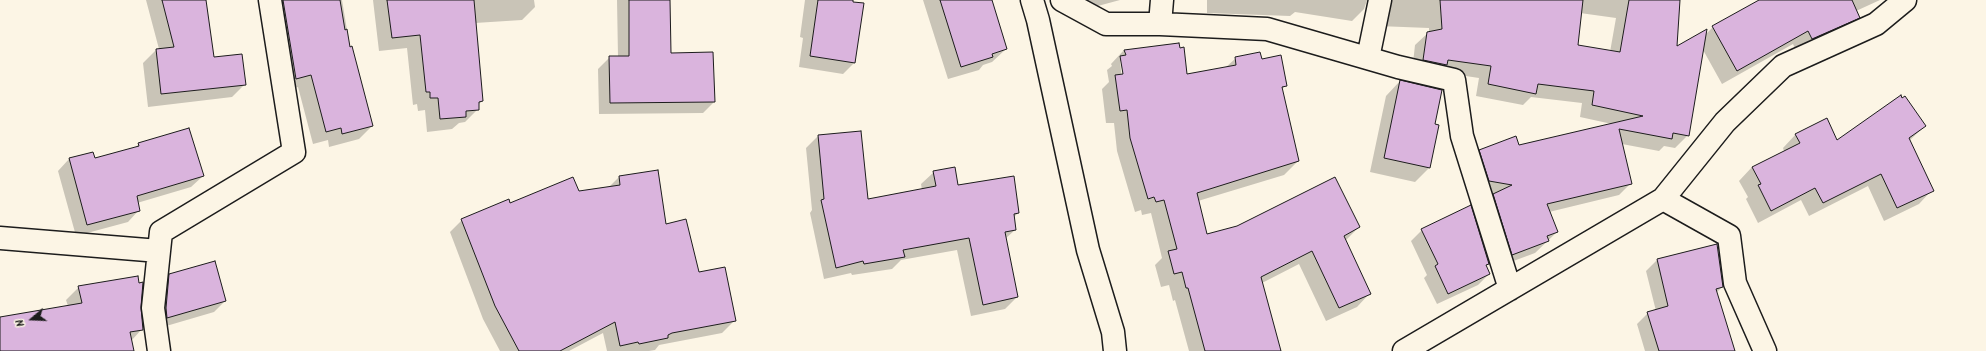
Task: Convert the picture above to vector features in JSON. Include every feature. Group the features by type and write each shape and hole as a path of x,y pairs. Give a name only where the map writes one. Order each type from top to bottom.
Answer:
{"street":[{"path":"159,351 153,308 161,232 294,152 270,0"},
{"path":"1032,0 1088,250 1114,332 1115,351"},
{"path":"1062,0 1106,24 1160,24 1267,29 1368,58 1454,80 1462,136 1510,289"},
{"path":"1160,24 1162,0"},
{"path":"1368,58 1380,0"},
{"path":"1404,351 1663,199 1725,122 1783,66 1876,24 1905,0"},
{"path":"1663,199 1729,236 1735,283 1765,351"},
{"path":"0,238 159,251"}],"building":[{"path":"162,0 206,0 214,57 242,54 246,85 161,94 156,49 174,47"},
{"path":"283,0 340,0 345,30 347,29 350,47 352,46 373,126 342,134 341,128 326,132 311,75 296,79"},
{"path":"387,0 474,0 483,101 479,102 479,110 466,111 466,117 440,119 438,98 430,98 430,92 426,92 420,35 392,38"},
{"path":"629,0 670,0 671,53 713,52 715,102 610,103 609,56 629,56"},
{"path":"818,0 853,0 853,2 864,3 855,63 810,56"},
{"path":"940,0 992,0 1007,49 992,54 993,57 961,67"},
{"path":"1440,0 1583,0 1578,45 1620,52 1629,0 1680,0 1677,46 1707,29 1689,136 1673,133 1672,139 1619,129 1632,184 1547,204 1558,232 1547,236 1549,241 1512,255 1493,194 1512,185 1489,181 1479,150 1516,136 1519,145 1643,116 1592,105 1594,91 1538,84 1536,94 1488,84 1491,66 1448,60 1447,65 1423,60 1427,32 1442,29"},
{"path":"1759,0 1852,0 1860,18 1812,39 1808,31 1737,71 1712,26"},
{"path":"1179,43 1180,48 1184,47 1187,74 1236,65 1235,57 1260,52 1262,59 1281,55 1287,86 1282,87 1299,161 1197,193 1207,234 1237,226 1335,177 1360,227 1344,236 1371,294 1339,308 1312,251 1261,277 1281,351 1205,351 1188,288 1186,288 1182,272 1174,274 1168,251 1177,249 1164,200 1156,202 1154,197 1148,199 1130,138 1127,110 1120,111 1115,75 1123,74 1120,56 1126,55 1124,50"},
{"path":"1400,80 1442,90 1435,124 1439,125 1430,168 1384,158"},
{"path":"1901,95 1902,98 1905,96 1926,126 1909,138 1934,191 1897,208 1881,174 1823,203 1815,188 1771,211 1758,185 1761,184 1752,167 1800,143 1795,134 1827,118 1837,140"},
{"path":"189,128 204,176 137,196 140,211 87,225 69,158 93,152 95,158 139,146 138,143"},
{"path":"861,131 868,199 936,186 933,171 955,167 958,185 1014,176 1019,213 1014,214 1016,230 1005,232 1018,297 983,305 969,238 903,250 905,257 864,264 863,261 836,268 821,200 824,199 818,135"},
{"path":"658,170 666,224 686,219 699,272 725,267 736,321 672,333 668,335 668,338 620,346 615,322 560,351 519,351 495,306 461,219 509,199 510,203 573,177 579,191 620,185 619,176"},
{"path":"1471,205 1489,264 1486,265 1490,274 1448,294 1435,266 1438,264 1421,229"},
{"path":"1717,244 1723,287 1716,289 1735,351 1659,351 1647,312 1668,306 1657,259"},
{"path":"215,261 226,301 167,318 166,308 169,274"},
{"path":"138,276 139,283 143,282 141,307 143,330 130,332 134,351 0,351 0,317 82,303 78,286"}]}
